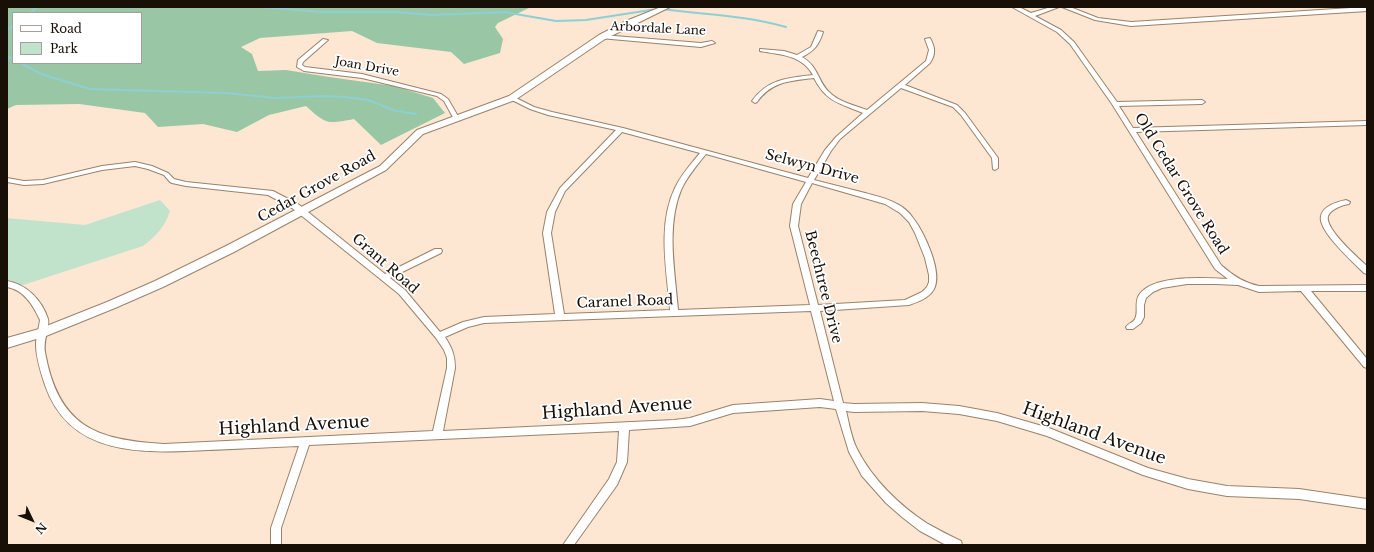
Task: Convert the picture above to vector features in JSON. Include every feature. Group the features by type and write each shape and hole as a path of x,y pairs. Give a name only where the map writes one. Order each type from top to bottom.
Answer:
{"street":[{"name":"Cedar Grove Road","path":"7,343 42,333 159,284 302,212 383,168 395,158 410,140 420,132 512,98 602,37 629,23 667,7"},
{"name":"Old Cedar Grove Road","path":"1015,7 1059,31 1072,43 1115,104 1218,267 1239,282 1250,287 1260,289 1367,288"},
{"path":"1031,15 1056,7"},
{"path":"1064,7 1097,19 1131,24 1367,9"},
{"path":"798,57 813,49 816,45 820,32"},
{"name":"Arbordale Lane","path":"602,37 701,45 712,43"},
{"name":"Beechtree Drive","path":"928,38 933,50 932,56 928,62 868,112 833,144 797,204 794,226 814,308 852,449 866,472 877,486 906,514 924,527 958,545"},
{"name":"Joan Drive","path":"325,40 300,61 299,66 362,76 439,95 446,100 456,118"},
{"path":"762,50 798,57 808,64 824,89 833,98 868,112"},
{"path":"755,101 760,92 776,83 817,76"},
{"path":"900,85 955,106 963,114 994,158 994,168"},
{"name":"Selwyn Drive","path":"512,98 532,108 550,114 621,129 811,180 883,201 903,211 915,224 933,269 934,278 927,292 914,301 906,303 814,308"},
{"path":"1115,104 1202,102"},
{"path":"1131,130 1367,123"},
{"path":"560,317 547,232 551,212 562,190 621,129"},
{"path":"674,313 669,236 673,204 686,175 704,152"},
{"name":"Grant Road","path":"7,180 43,182 102,168 135,164 150,167 166,174 172,181 186,184 270,193 282,198 385,277 407,298 439,336 448,350 451,358 451,368 437,436"},
{"path":"1346,202 1335,205 1329,210 1324,217 1324,222 1367,272"},
{"path":"385,277 438,251"},
{"path":"1130,327 1137,324 1141,318 1140,302 1143,296 1154,287 1164,283 1177,282 1239,282"},
{"name":"Highland Avenue","path":"7,284 20,286 30,296 44,320 40,345 50,392 57,406 66,417 80,428 94,436 136,447 164,448 674,424 690,422 733,409 820,403 861,408 922,407 978,413 1023,424 1048,432 1147,472 1188,484 1227,491 1299,494 1367,504"},
{"path":"1304,289 1367,365"},
{"name":"Caranel Road","path":"439,336 466,324 484,320 814,308"},
{"path":"568,545 613,482 622,462 624,426"},
{"path":"276,545 276,528 306,441"}],"green space":[{"path":"7,7 531,7 498,23 495,27 503,39 500,53 464,64 451,52 377,43 352,31 260,38 241,47 252,54 258,71 286,70 394,86 433,98 445,113 381,145 354,119 328,122 323,120 306,106 269,115 237,132 203,124 158,127 145,113 79,104 16,105 7,109"},
{"path":"160,200 170,211 168,217 160,231 143,246 20,286 7,286 7,218 85,225"}],"waterway":[{"path":"31,12 37,7"},
{"path":"260,7 322,12 396,12 432,15 504,12 556,21 586,20 657,9"},
{"path":"662,9 755,20 786,27"},
{"path":"7,30 12,27"},
{"path":"7,61 9,57"},
{"path":"23,64 41,74 90,89 226,93 275,98 324,96 345,97 368,100 396,111 416,114"}]}
